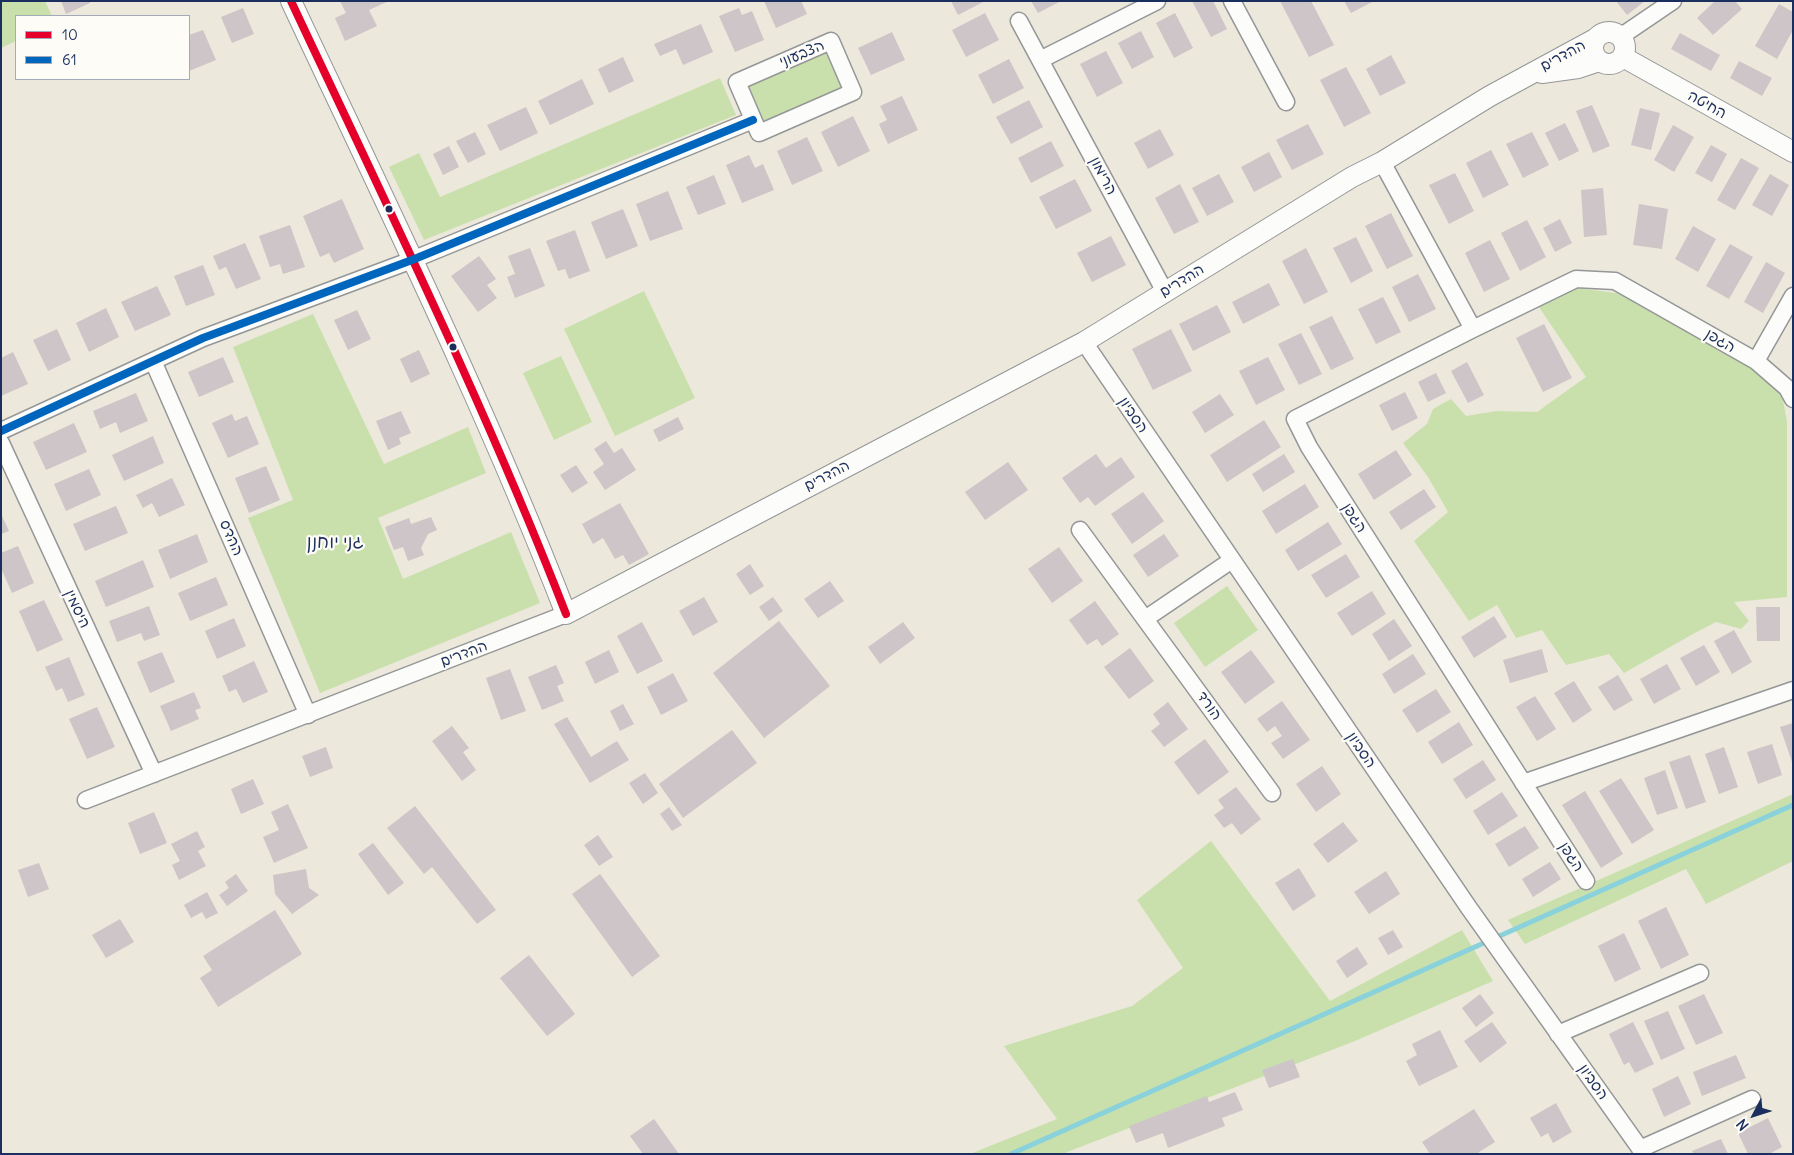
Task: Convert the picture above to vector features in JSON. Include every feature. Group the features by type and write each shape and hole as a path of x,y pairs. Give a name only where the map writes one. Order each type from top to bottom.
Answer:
{"main road":[{"path":"291,1 503,456 566,614"},
{"path":"1606,32 1613,32 1621,47 1615,63 1610,64 1604,64 1599,61 1593,50 1595,39 1606,32"},
{"name":"ההדרים","path":"566,614 1084,342 1352,177 1382,162 1490,96 1595,39"},
{"name":"החיטה","path":"1621,47 1793,152"},
{"name":"ההדרים","path":"1530,74 1578,68 1599,61"}],"street":[{"path":"1040,60 1157,1"},
{"path":"1232,1 1286,102"},
{"path":"1621,47 1673,1"},
{"name":"הרימון","path":"1019,21 1165,292"},
{"name":"הצבעוני","path":"831,41 853,92 759,133 753,120 737,82 831,41"},
{"path":"1,430 235,325 412,260 753,120"},
{"path":"1382,162 1473,329"},
{"name":"הגפן","path":"1586,881 1309,447 1295,419 1576,279 1615,281 1756,361 1787,388 1793,399"},
{"path":"1756,361 1793,296"},
{"name":"הסביון","path":"1084,342 1481,925 1642,1151"},
{"name":"ההדס","path":"154,361 308,715"},
{"name":"היסמין","path":"1,443 154,774"},
{"name":"הורד","path":"1080,530 1272,793"},
{"path":"1145,619 1232,560"},
{"name":"ההדרים","path":"86,800 566,614"},
{"path":"1523,783 1793,690"},
{"path":"1558,1034 1700,973"},
{"path":"1642,1151 1752,1099"}],"green space":[{"path":"1,1 45,1 52,15 15,15 15,41 1,48"},
{"path":"826,53 842,88 763,122 748,86"},
{"path":"720,78 736,115 424,240 389,167 419,153 440,197"},
{"path":"1577,288 1623,294 1754,369 1782,395 1787,422 1787,597 1734,602 1749,621 1741,629 1716,622 1624,673 1609,654 1566,665 1542,630 1516,638 1497,605 1469,621 1414,541 1448,512 1428,477 1403,443 1427,424 1433,409 1451,399 1466,416 1497,411 1537,412 1586,377 1539,307"},
{"path":"644,291 695,398 615,436 564,329"},
{"path":"313,314 384,464 468,427 486,473 378,518 403,579 511,532 540,603 320,693 248,518 293,500 233,347"},
{"path":"561,356 592,422 554,440 523,373"},
{"path":"1227,586 1258,630 1205,667 1174,623"},
{"path":"1793,794 1793,861 1706,904 1686,869 1525,944 1508,920"},
{"path":"1211,841 1330,1001 1462,930 1493,981 1355,1041 1062,1154 970,1154 1057,1119 1004,1046 1132,1006 1183,968 1137,900"}],"building":[{"path":"61,1 90,1 90,3 66,14"},
{"path":"340,1 389,1 369,10 377,26 345,41 335,18 346,13"},
{"path":"764,1 801,1 807,14 776,28"},
{"path":"951,1 985,1 958,15"},
{"path":"1031,1 1061,1 1038,13"},
{"path":"1192,1 1213,1 1227,29 1211,37"},
{"path":"1280,1 1311,1 1334,45 1309,57"},
{"path":"1344,1 1374,1 1351,13"},
{"path":"1616,1 1645,1 1627,15"},
{"path":"1715,1 1735,1 1742,9 1713,35 1697,18"},
{"path":"1779,4 1793,12 1793,30 1777,59 1755,46"},
{"path":"243,8 254,34 232,43 221,17"},
{"path":"739,8 742,15 752,11 764,40 735,52 719,16"},
{"path":"985,13 999,40 966,57 952,30"},
{"path":"1175,13 1193,48 1174,58 1156,23"},
{"path":"701,24 713,52 683,65 676,49 660,56 654,44"},
{"path":"203,30 216,60 190,71 190,35"},
{"path":"1141,31 1154,57 1132,69 1118,43"},
{"path":"892,32 905,60 871,75 858,48"},
{"path":"1680,33 1720,55 1711,71 1671,49"},
{"path":"1106,51 1123,83 1097,97 1080,64"},
{"path":"1391,55 1406,83 1380,96 1366,69"},
{"path":"623,57 634,81 609,93 598,69"},
{"path":"1009,59 1024,88 993,104 978,75"},
{"path":"1739,61 1772,78 1762,96 1730,78"},
{"path":"1346,67 1371,113 1344,127 1320,80"},
{"path":"582,79 594,104 550,125 538,101"},
{"path":"902,96 918,130 888,144 879,124 887,120 880,106"},
{"path":"1029,100 1043,127 1011,144 996,117"},
{"path":"1592,105 1610,146 1593,153 1576,111"},
{"path":"526,107 538,133 500,151 487,125"},
{"path":"1640,108 1660,113 1651,150 1631,145"},
{"path":"853,116 870,151 838,167 821,132"},
{"path":"1565,123 1579,151 1559,161 1545,133"},
{"path":"1308,124 1324,154 1292,170 1276,140"},
{"path":"1673,125 1694,137 1674,172 1654,160"},
{"path":"1160,129 1174,155 1148,169 1134,143"},
{"path":"475,132 486,154 468,163 456,141"},
{"path":"1532,132 1549,165 1523,178 1506,144"},
{"path":"807,137 823,171 792,185 777,151"},
{"path":"1051,141 1064,166 1031,183 1018,158"},
{"path":"1711,145 1727,154 1712,182 1695,173"},
{"path":"449,146 459,167 443,175 433,154"},
{"path":"1491,150 1509,185 1483,198 1466,163"},
{"path":"1269,152 1282,177 1254,192 1241,167"},
{"path":"749,155 755,168 763,164 774,190 742,203 726,165"},
{"path":"1741,158 1759,168 1735,210 1717,200"},
{"path":"1455,173 1474,211 1449,224 1429,185"},
{"path":"1219,174 1234,202 1207,216 1192,188"},
{"path":"1770,174 1789,185 1772,216 1752,205"},
{"path":"714,175 726,204 698,215 686,187"},
{"path":"1075,179 1092,211 1056,229 1039,197"},
{"path":"1180,184 1199,222 1174,234 1155,198"},
{"path":"1603,188 1607,235 1584,237 1581,190"},
{"path":"668,191 683,229 650,241 636,204"},
{"path":"342,199 364,249 334,263 329,253 320,257 303,216"},
{"path":"1639,204 1668,209 1662,249 1633,245"},
{"path":"623,209 638,246 606,259 591,222"},
{"path":"1391,213 1413,256 1387,269 1365,226"},
{"path":"1560,219 1572,243 1555,252 1543,228"},
{"path":"1527,220 1546,257 1520,271 1501,233"},
{"path":"290,225 305,267 283,274 280,264 270,267 259,236"},
{"path":"1693,226 1716,239 1698,272 1675,259"},
{"path":"575,230 590,271 569,279 565,269 558,271 546,241"},
{"path":"1111,236 1126,265 1092,282 1077,253"},
{"path":"1356,237 1373,271 1351,283 1333,248"},
{"path":"1490,240 1510,279 1484,292 1465,253"},
{"path":"245,243 261,279 236,289 226,267 219,270 213,256"},
{"path":"1730,244 1753,257 1729,299 1706,286"},
{"path":"530,248 545,286 515,298 507,277 515,274 508,256"},
{"path":"1306,248 1328,292 1304,304 1282,261"},
{"path":"479,256 496,279 487,285 497,298 478,312 451,276"},
{"path":"1766,262 1785,273 1763,313 1744,302"},
{"path":"203,265 215,295 186,306 174,276"},
{"path":"1418,274 1436,309 1409,322 1392,287"},
{"path":"1269,283 1280,305 1243,324 1232,302"},
{"path":"157,286 171,315 135,331 121,302"},
{"path":"1383,297 1401,332 1376,344 1358,309"},
{"path":"1217,305 1231,332 1193,351 1179,324"},
{"path":"106,308 119,337 89,352 76,323"},
{"path":"357,310 371,339 348,350 334,320"},
{"path":"1332,316 1354,359 1331,370 1309,327"},
{"path":"1544,324 1572,378 1543,392 1516,338"},
{"path":"57,329 71,360 48,371 33,340"},
{"path":"1171,329 1192,371 1153,390 1132,349"},
{"path":"1301,333 1322,374 1299,385 1278,344"},
{"path":"419,350 430,374 411,383 400,359"},
{"path":"13,352 28,384 1,396 1,358"},
{"path":"223,357 234,382 199,397 188,372"},
{"path":"1268,357 1285,390 1256,405 1239,371"},
{"path":"1467,362 1484,395 1468,403 1451,371"},
{"path":"1436,373 1446,393 1428,402 1418,382"},
{"path":"1405,392 1418,418 1392,431 1379,405"},
{"path":"136,393 148,421 120,433 116,422 100,429 93,411"},
{"path":"1220,394 1234,415 1205,433 1192,412"},
{"path":"401,411 411,433 399,438 401,444 388,450 376,421"},
{"path":"232,414 235,421 247,416 259,444 228,458 212,423"},
{"path":"678,417 684,429 659,442 653,430"},
{"path":"1264,420 1281,447 1227,482 1210,455"},
{"path":"74,423 87,452 46,470 33,442"},
{"path":"153,436 164,463 124,481 112,455"},
{"path":"606,441 614,453 622,448 636,470 605,490 593,472 604,464 594,449"},
{"path":"1396,450 1412,475 1374,500 1358,474"},
{"path":"1096,454 1106,468 1121,457 1135,477 1095,506 1088,497 1080,503 1062,478"},
{"path":"1284,454 1295,472 1263,492 1252,474"},
{"path":"1008,462 1028,490 985,520 965,492"},
{"path":"576,465 588,483 572,493 560,475"},
{"path":"266,466 280,500 249,513 235,478"},
{"path":"89,469 101,495 66,511 54,484"},
{"path":"172,478 185,505 159,517 152,503 143,508 136,495"},
{"path":"1305,484 1319,507 1276,534 1262,511"},
{"path":"1424,489 1436,507 1401,530 1389,512"},
{"path":"1143,492 1164,521 1132,544 1111,514"},
{"path":"620,503 649,554 629,565 623,555 615,559 603,538 593,544 582,524"},
{"path":"116,506 128,533 85,551 73,524"},
{"path":"1,514 9,531 1,534"},
{"path":"431,517 437,530 428,534 421,548 424,555 408,561 403,547 394,550 385,527 409,518 411,524"},
{"path":"1328,522 1342,544 1298,571 1285,550"},
{"path":"197,534 208,562 170,579 158,550"},
{"path":"1164,534 1179,556 1148,577 1133,555"},
{"path":"18,546 34,583 12,593 1,568 1,553"},
{"path":"1059,547 1083,581 1052,603 1028,569"},
{"path":"1346,554 1360,577 1326,598 1311,575"},
{"path":"143,560 154,587 106,607 95,581"},
{"path":"750,564 764,586 750,595 736,574"},
{"path":"216,577 228,605 190,621 178,593"},
{"path":"830,581 844,601 818,618 804,599"},
{"path":"1372,591 1386,614 1352,636 1337,613"},
{"path":"704,597 718,622 693,636 679,611"},
{"path":"773,597 783,611 769,621 759,607"},
{"path":"44,600 63,640 37,652 19,611"},
{"path":"1095,601 1119,634 1102,646 1097,639 1087,645 1069,620"},
{"path":"149,606 160,635 144,641 141,633 117,642 109,621"},
{"path":"1756,607 1780,607 1780,641 1757,641"},
{"path":"1494,616 1507,637 1474,658 1461,637"},
{"path":"234,618 246,646 217,659 205,631"},
{"path":"1394,619 1412,646 1389,661 1372,634"},
{"path":"779,621 830,686 764,738 713,673"},
{"path":"642,622 663,661 637,674 617,636"},
{"path":"903,622 915,638 880,664 868,647"},
{"path":"1734,630 1752,662 1732,674 1714,641"},
{"path":"1704,645 1720,672 1696,686 1680,658"},
{"path":"1130,648 1154,681 1129,699 1104,667"},
{"path":"1542,649 1548,672 1510,683 1503,660"},
{"path":"609,650 619,672 595,684 585,662"},
{"path":"1251,650 1275,682 1245,704 1221,672"},
{"path":"162,652 175,682 150,693 137,662"},
{"path":"1413,654 1426,674 1394,694 1382,674"},
{"path":"69,657 85,695 68,702 62,688 56,691 45,667"},
{"path":"254,661 268,692 243,703 236,689 229,692 222,676"},
{"path":"1667,664 1681,689 1654,704 1640,679"},
{"path":"556,665 564,683 557,686 564,701 542,710 528,677"},
{"path":"510,669 526,711 501,720 486,678"},
{"path":"673,673 688,701 661,715 647,687"},
{"path":"1618,675 1633,700 1614,711 1598,687"},
{"path":"1574,681 1592,710 1573,723 1554,693"},
{"path":"1436,689 1451,712 1417,733 1402,710"},
{"path":"194,692 201,708 195,710 199,719 171,731 160,706"},
{"path":"1535,696 1556,729 1537,741 1516,707"},
{"path":"1282,701 1310,740 1283,759 1271,743 1282,736 1275,726 1267,732 1257,719"},
{"path":"1168,702 1188,729 1164,747 1151,731 1160,724 1153,714"},
{"path":"623,704 634,724 620,731 610,711"},
{"path":"97,707 115,747 87,759 69,719"},
{"path":"567,717 591,757 617,741 629,760 590,783 554,724"},
{"path":"1459,722 1473,745 1442,764 1428,742"},
{"path":"1793,723 1793,762 1792,762 1780,727"},
{"path":"452,726 469,748 463,752 476,770 462,781 432,741"},
{"path":"732,730 757,763 683,818 659,784"},
{"path":"1205,739 1229,772 1198,795 1174,762"},
{"path":"1772,744 1782,775 1758,784 1747,752"},
{"path":"326,747 333,768 310,777 302,756"},
{"path":"1724,747 1738,787 1719,794 1705,754"},
{"path":"1690,755 1706,802 1686,809 1669,762"},
{"path":"1483,760 1496,780 1466,799 1453,779"},
{"path":"1322,766 1341,794 1316,812 1296,784"},
{"path":"1665,770 1678,808 1657,815 1644,778"},
{"path":"645,773 658,793 643,804 629,783"},
{"path":"1621,778 1654,830 1632,844 1599,791"},
{"path":"253,779 264,804 241,814 231,789"},
{"path":"1236,787 1261,819 1241,835 1232,823 1224,828 1214,815 1224,808 1218,800"},
{"path":"1585,791 1623,854 1601,868 1562,805"},
{"path":"1502,792 1518,816 1488,835 1473,811"},
{"path":"288,804 308,848 274,863 263,837 279,830 271,812"},
{"path":"415,806 496,910 477,924 432,867 424,874 387,828"},
{"path":"669,807 682,825 672,831 660,814"},
{"path":"154,812 167,843 140,854 128,823"},
{"path":"1343,822 1358,841 1328,863 1313,844"},
{"path":"1525,826 1539,848 1509,867 1495,844"},
{"path":"197,831 205,847 198,851 206,866 179,880 172,865 180,861 171,844"},
{"path":"598,835 613,857 599,866 584,845"},
{"path":"373,843 404,883 388,895 358,854"},
{"path":"1550,862 1561,879 1533,897 1522,879"},
{"path":"39,863 49,889 28,897 18,870"},
{"path":"1299,868 1316,896 1293,911 1275,883"},
{"path":"306,869 309,888 319,895 292,914 275,894 273,875"},
{"path":"1386,871 1400,894 1369,914 1354,892"},
{"path":"236,874 248,891 227,906 219,895 229,888 225,882"},
{"path":"600,874 660,956 632,977 572,894"},
{"path":"207,892 218,913 206,919 202,912 191,918 184,905"},
{"path":"1666,907 1689,955 1661,969 1638,921"},
{"path":"275,910 302,954 218,1007 200,978 212,970 203,956"},
{"path":"120,919 134,942 106,958 92,935"},
{"path":"1393,930 1403,947 1388,955 1378,938"},
{"path":"1624,933 1641,969 1615,982 1598,946"},
{"path":"1357,947 1368,964 1347,978 1336,961"},
{"path":"529,955 575,1014 547,1036 500,978"},
{"path":"1480,994 1494,1013 1476,1027 1462,1008"},
{"path":"1704,994 1723,1033 1696,1045 1678,1006"},
{"path":"1668,1011 1685,1049 1661,1060 1644,1021"},
{"path":"1492,1022 1507,1043 1480,1063 1464,1041"},
{"path":"1633,1022 1654,1064 1635,1073 1629,1062 1624,1065 1609,1034"},
{"path":"1440,1030 1458,1067 1419,1086 1406,1061 1417,1055 1412,1044"},
{"path":"1736,1055 1746,1078 1702,1096 1693,1072"},
{"path":"1293,1059 1300,1077 1269,1088 1262,1070"},
{"path":"1678,1076 1691,1104 1664,1117 1652,1089"},
{"path":"1235,1092 1243,1110 1222,1118 1225,1126 1168,1148 1163,1133 1136,1143 1129,1126 1207,1096 1209,1102"},
{"path":"1556,1103 1572,1132 1553,1143 1548,1133 1541,1137 1530,1118"},
{"path":"1474,1109 1495,1142 1476,1154 1430,1154 1422,1142"},
{"path":"1768,1118 1782,1147 1769,1154 1748,1154 1738,1133"},
{"path":"654,1119 679,1154 643,1154 630,1136"},
{"path":"1721,1139 1728,1154 1694,1154 1692,1151"}],"waterway":[{"path":"1011,1154 1793,805"}],"transit line":[{"name":"10","path":"291,1 468,382 535,536 566,614"},
{"name":"61","path":"1,431 203,338 412,260 753,120"}],"district":[{"name":"גני יוחנן","path":"335,543"}]}
